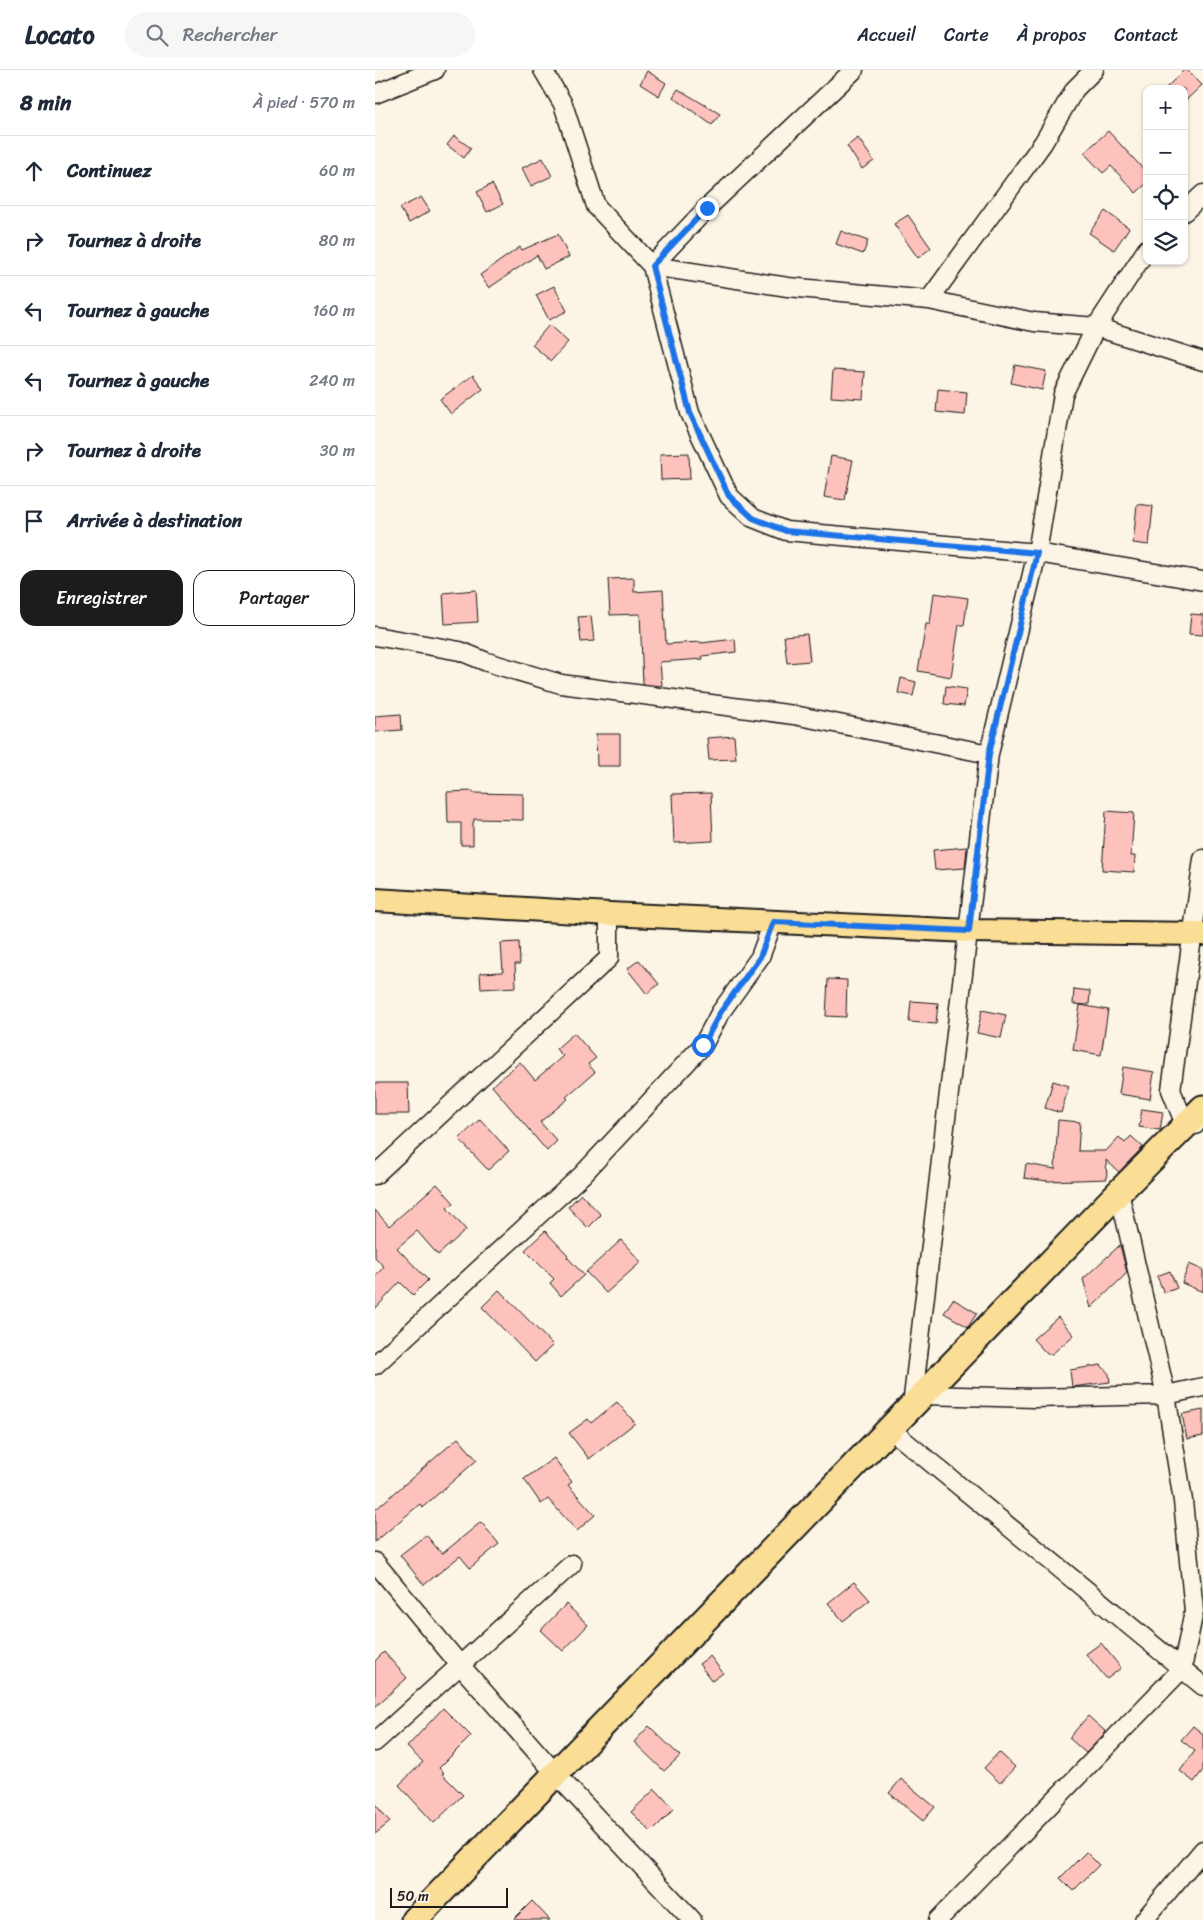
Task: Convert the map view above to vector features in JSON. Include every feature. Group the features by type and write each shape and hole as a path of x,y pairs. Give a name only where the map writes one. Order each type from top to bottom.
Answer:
{"highway":[{"path":"424,1917 555,1773 1119,1192 1194,1125 1203,1108"}],"main road":[{"path":"375,900 609,914 969,931 1197,935"}],"street":[{"path":"375,94 435,70"},
{"path":"543,70 563,104 595,206 652,266 690,413 729,496 753,518 786,531 1037,553 1203,581"},
{"path":"929,300 1043,143 1075,89 1094,70"},
{"path":"652,266 707,208 849,71"},
{"path":"1188,208 1203,194"},
{"path":"1143,255 1096,327 1063,394 1037,553 989,754 917,1401 1165,1395 1203,1387"},
{"path":"652,266 788,287 929,300 1034,322 1096,327 1203,361"},
{"path":"375,636 460,652 561,684 794,715 989,754"},
{"path":"1194,1125 1171,1090 1197,935 1203,859"},
{"path":"375,1175 609,958 609,914"},
{"path":"375,1365 581,1175 703,1045 720,1013 760,957 773,922"},
{"path":"937,1920 1182,1669 1194,1611 1183,1501 1165,1395 1119,1192"},
{"path":"891,1429 1203,1686"},
{"path":"375,1742 572,1564"},
{"path":"376,1566 555,1773 692,1920"},
{"path":"1144,1920 1203,1850"}],"building":[{"path":"1184,70 1187,70 1202,85 1188,98 1188,85 1169,85"},
{"path":"647,71 666,83 659,96 640,84"},
{"path":"678,89 720,114 712,125 673,97"},
{"path":"1108,131 1143,169 1143,187 1136,193 1111,166 1103,173 1084,153"},
{"path":"454,136 471,148 464,158 447,145"},
{"path":"858,138 874,161 862,169 847,146"},
{"path":"543,158 552,176 531,186 522,168"},
{"path":"492,184 503,204 487,212 477,192"},
{"path":"421,197 430,211 409,223 400,208"},
{"path":"1105,211 1129,228 1114,250 1089,233"},
{"path":"908,215 931,248 918,258 894,224"},
{"path":"841,231 868,241 863,254 836,244"},
{"path":"558,234 569,257 544,269 537,255 489,288 480,275 520,247 522,250"},
{"path":"554,286 567,311 549,320 536,295"},
{"path":"549,325 568,342 551,361 532,345"},
{"path":"1015,365 1046,371 1042,390 1011,383"},
{"path":"833,370 865,372 863,399 831,397"},
{"path":"473,375 483,389 451,414 440,399"},
{"path":"938,389 967,392 965,415 936,412"},
{"path":"689,453 690,479 661,480 660,454"},
{"path":"831,456 853,460 845,500 824,497"},
{"path":"1137,504 1153,506 1149,545 1133,543"},
{"path":"634,578 634,592 663,590 666,644 701,643 735,639 736,652 702,656 703,659 660,662 662,686 643,684 640,614 610,615 608,579"},
{"path":"476,590 478,622 445,624 443,593"},
{"path":"934,593 968,598 964,625 959,625 951,677 918,671 926,624 930,624"},
{"path":"1191,614 1203,615 1203,635 1189,634"},
{"path":"591,616 594,641 581,642 578,617"},
{"path":"807,634 810,661 787,663 784,636"},
{"path":"901,678 916,682 913,696 898,693"},
{"path":"946,686 967,689 964,706 944,704"},
{"path":"401,714 402,730 375,732 375,716"},
{"path":"596,734 620,734 620,766 597,766"},
{"path":"734,736 736,759 709,760 707,738"},
{"path":"473,791 473,793 523,794 523,820 474,819 473,845 461,845 461,823 448,823 447,792"},
{"path":"711,793 713,841 674,843 672,794"},
{"path":"1106,811 1134,813 1131,856 1135,856 1134,872 1102,870"},
{"path":"967,847 965,868 935,870 933,850"},
{"path":"519,942 520,964 515,964 516,987 481,989 480,973 503,972 501,943"},
{"path":"639,960 659,984 647,994 627,969"},
{"path":"828,979 847,980 846,1017 826,1016"},
{"path":"1074,989 1090,991 1089,1005 1073,1004"},
{"path":"911,1001 938,1003 936,1024 909,1022"},
{"path":"1080,1005 1108,1010 1101,1055 1073,1050"},
{"path":"982,1010 1006,1015 1001,1038 977,1033"},
{"path":"574,1033 596,1058 588,1064 595,1072 566,1097 568,1099 540,1122 557,1141 547,1151 492,1086 520,1062 535,1080 563,1056 556,1049"},
{"path":"1123,1067 1154,1072 1150,1099 1119,1094"},
{"path":"1053,1081 1069,1086 1061,1113 1045,1108"},
{"path":"375,1083 408,1083 409,1114 375,1114"},
{"path":"1142,1109 1163,1112 1160,1130 1139,1127"},
{"path":"480,1119 509,1151 488,1170 459,1139"},
{"path":"1058,1120 1080,1122 1078,1151 1106,1151 1119,1137 1125,1143 1131,1136 1143,1147 1119,1172 1106,1160 1107,1179 1048,1181 1024,1178 1026,1164 1055,1169"},
{"path":"437,1184 454,1203 447,1208 466,1230 438,1255 417,1231 397,1248 428,1280 413,1295 400,1282 375,1309 375,1276 384,1267 375,1257 375,1210 389,1226"},
{"path":"581,1194 601,1215 588,1228 568,1207"},
{"path":"545,1231 584,1275 561,1296 550,1283 554,1279 525,1250"},
{"path":"621,1240 641,1262 606,1293 586,1272"},
{"path":"1120,1245 1127,1273 1091,1308 1083,1279"},
{"path":"1189,1264 1203,1270 1203,1292 1182,1283"},
{"path":"1170,1271 1177,1288 1164,1293 1157,1276"},
{"path":"499,1290 553,1345 535,1362 482,1307"},
{"path":"953,1299 977,1313 968,1327 944,1313"},
{"path":"1058,1317 1074,1335 1052,1354 1047,1354 1033,1339"},
{"path":"1101,1365 1109,1374 1110,1382 1072,1387 1070,1370"},
{"path":"617,1402 635,1423 589,1459 569,1433 588,1419 591,1423"},
{"path":"1203,1410 1203,1436 1187,1439 1182,1414"},
{"path":"458,1438 477,1460 423,1507 420,1504 375,1542 375,1510"},
{"path":"554,1458 572,1482 568,1485 595,1515 577,1531 548,1499 541,1504 524,1479"},
{"path":"481,1522 499,1544 470,1568 460,1556 424,1585 400,1555 426,1535 442,1554"},
{"path":"854,1582 870,1600 843,1621 828,1603"},
{"path":"566,1604 588,1625 563,1651 541,1630"},
{"path":"1101,1643 1121,1668 1107,1679 1086,1654"},
{"path":"384,1652 407,1678 375,1707 375,1661"},
{"path":"710,1656 723,1673 712,1681 699,1664"},
{"path":"443,1708 471,1736 439,1768 444,1773 442,1774 463,1795 434,1823 399,1785 423,1762 407,1747"},
{"path":"1088,1716 1106,1732 1086,1753 1069,1738"},
{"path":"649,1726 680,1756 664,1771 634,1742"},
{"path":"1193,1726 1203,1734 1203,1770 1194,1782 1180,1771 1195,1751 1181,1740"},
{"path":"999,1752 1015,1767 1000,1783 984,1768"},
{"path":"901,1779 935,1807 923,1821 889,1793"},
{"path":"655,1789 674,1809 651,1832 631,1812"},
{"path":"375,1804 390,1822 375,1834"},
{"path":"1086,1852 1099,1865 1073,1891 1060,1878"},
{"path":"532,1901 550,1920 513,1920"}],"route":[{"path":"703,1045 720,1013 760,957 773,922 969,931 989,754 1037,553 786,531 753,518 729,496 690,413 652,266 707,208"}]}
